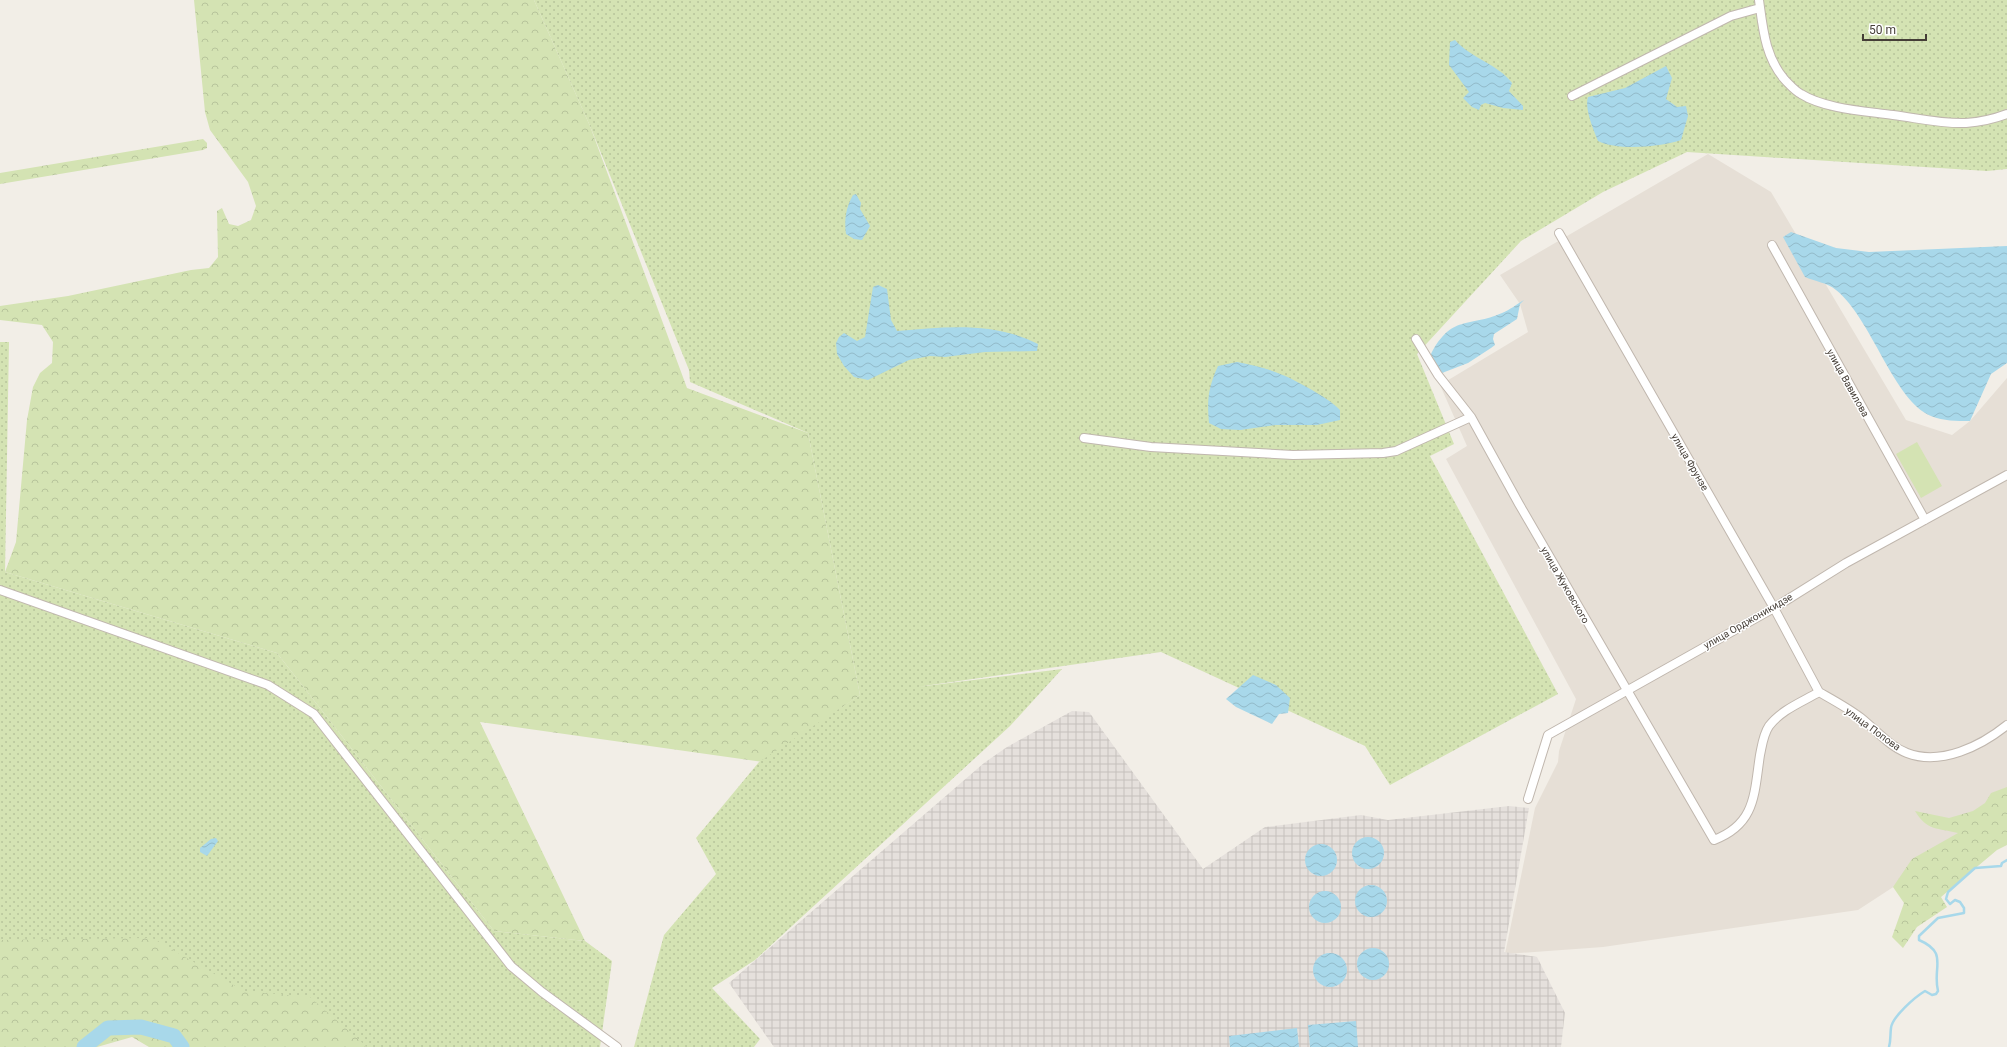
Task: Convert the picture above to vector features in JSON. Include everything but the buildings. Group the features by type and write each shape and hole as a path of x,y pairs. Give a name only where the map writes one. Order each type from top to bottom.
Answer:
{"street":[{"path":"1572,96 1731,16 1759,4 1766,46 1773,65 1800,94 1821,102 1848,108 1939,122 1966,123 1995,119 2007,114"},
{"name":"улица Фрунзе","path":"1559,233 1774,608 1819,692"},
{"name":"улица Вавилова","path":"1772,245 1925,520"},
{"name":"улица Жуковского","path":"1416,338 1438,375 1471,417 1518,504 1709,835 1714,840 1736,829 1744,821 1750,810 1762,740 1768,727 1780,714 1819,692"},
{"path":"1084,438 1151,447 1293,455 1383,453 1396,451 1471,417"},
{"name":"улица Орджоникидзе","path":"1528,799 1548,735 1774,608 1846,563 2007,475"},
{"path":"0,590 268,685 314,714 511,966 542,992 617,1047"},
{"name":"улица Попова","path":"1819,692 1860,717 1886,741 1908,753 1930,756 1957,753 1985,741 2007,726"}],"shaded area":[{"path":"1708,154 1771,192 1906,420 1952,435 1970,421 2007,378 2007,813 1858,910 1603,947 1505,954 1535,808 1558,762 1559,751 1576,699 1446,459 1467,446 1440,385 1528,332 1520,304 1500,275"},
{"path":"1072,711 1089,712 1203,869 1265,827 1361,815 1388,820 1509,806 1529,808 1504,952 1537,957 1565,1013 1561,1047 774,1047 729,983 984,763 1007,747"}],"green space":[{"path":"194,0 534,0 590,126 687,388 808,433 860,695 763,762 480,722 585,941 494,931 277,653 5,572 16,542 27,420 33,387 40,373 52,363 53,342 42,325 0,320 0,306 68,296 191,270 209,268 218,257 217,211 222,208 229,224 238,226 251,220 256,206 248,182 210,130 205,112"},
{"path":"534,0 2007,0 2007,169 1987,171 1687,152 1603,192 1521,241 1417,354 1454,444 1430,456 1558,694 1390,785 1365,746 1161,652 917,687 1062,669 1010,726 755,960 712,988 760,1039 754,1047 634,1047 664,935 716,874 696,838 759,762 860,695 808,433 690,382 689,370 590,126"},
{"path":"203,139 207,143 207,148 203,150 0,184 0,173"},
{"path":"0,342 9,342 5,572 277,653 494,931 585,941 612,961 600,1047 367,1047 310,997 244,991 152,938 0,940"},
{"path":"1917,442 1942,486 1921,498 1896,454"},
{"path":"2007,787 2007,845 1997,850 1941,897 1947,907 1917,927 1903,948 1892,937 1904,903 1893,887 1912,859 1958,833 1934,828 1924,822 1915,811 1949,818 1973,811 1985,803 1991,793"},
{"path":"120,906 280,966 405,1047 149,1047 132,1037 97,1047 0,1047 0,916"}],"water":[{"path":"1455,40 1469,52 1506,76 1512,83 1509,91 1523,106 1523,110 1503,108 1485,103 1481,105 1479,110 1472,107 1463,98 1469,92 1449,65 1450,42"},
{"path":"1666,66 1672,78 1666,99 1677,107 1686,106 1688,116 1681,140 1662,145 1639,147 1616,146 1598,141 1588,113 1588,97 1625,88"},
{"path":"856,194 861,203 860,209 870,226 862,240 854,239 846,234 845,219 847,209 853,195"},
{"path":"1791,232 1836,248 1869,252 2007,246 2007,363 1991,374 1970,421 1936,418 1917,407 1905,394 1861,320 1849,303 1833,288 1805,277 1783,237"},
{"path":"878,285 887,289 891,320 897,331 951,327 986,329 1004,332 1038,344 1037,351 985,352 945,357 930,356 909,360 868,380 854,377 844,366 837,354 836,343 839,337 844,333 857,341 865,337 873,287"},
{"path":"1524,300 1520,304 1517,319 1494,334 1493,339 1495,345 1468,363 1442,373 1437,369 1431,354 1446,333 1454,327 1462,324 1502,313"},
{"path":"1237,362 1276,372 1302,384 1337,407 1340,410 1340,420 1317,425 1276,425 1240,430 1221,429 1209,423 1209,394 1218,366"},
{"path":"1253,675 1276,685 1290,698 1288,713 1279,714 1272,724 1236,707 1226,699"},
{"path":"1365,837 1371,837 1380,841 1384,853 1380,865 1371,869 1365,869 1356,865 1352,856 1352,850 1356,841"},
{"path":"216,838 218,841 207,856 200,852 200,848 211,839"},
{"path":"1318,844 1324,844 1333,848 1337,860 1333,872 1324,876 1318,876 1309,872 1305,863 1305,857 1309,848"},
{"path":"1368,885 1374,885 1383,889 1387,901 1383,913 1374,917 1368,917 1359,913 1355,904 1355,898 1359,889"},
{"path":"1322,891 1328,891 1337,895 1341,907 1337,919 1328,923 1322,923 1313,919 1309,910 1309,904 1313,895"},
{"path":"1370,948 1376,948 1385,952 1389,964 1385,976 1376,980 1370,980 1361,976 1357,967 1357,961 1361,952"},
{"path":"1327,953 1333,953 1342,958 1346,964 1346,976 1342,982 1333,987 1327,987 1318,982 1313,973 1313,967 1318,958"},
{"path":"1356,1021 1358,1047 1310,1047 1308,1025"},
{"path":"1297,1028 1299,1047 1230,1047 1229,1036"}],"waterway":[{"path":"1889,1047 1892,1023 1895,1018 1910,1002 1925,991 1932,995 1936,994 1938,991 1937,956 1934,950 1919,940 1919,936 1938,918 1964,913 1964,908 1960,902 1955,900 1950,904 1946,899 1948,892 1975,868 2001,866 2002,863 2007,860"},
{"path":"84,1047 108,1028 141,1027 174,1036 182,1047"}]}
